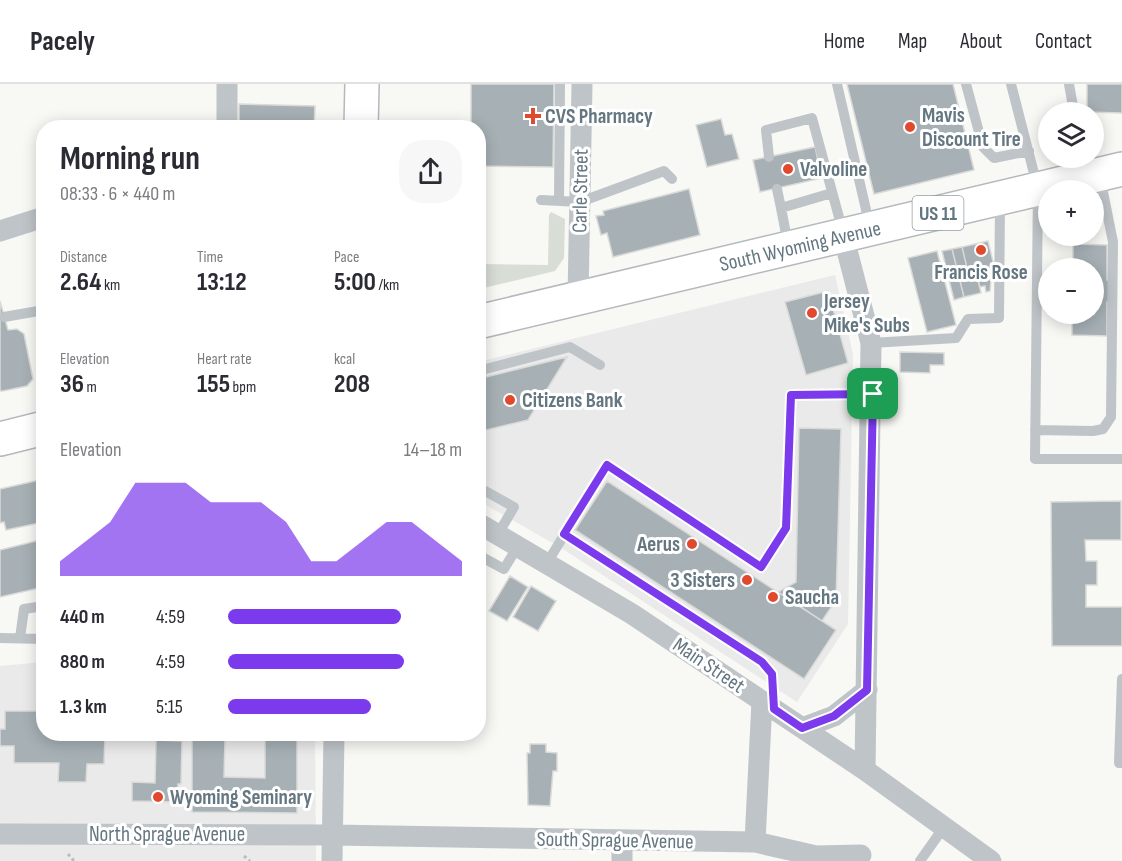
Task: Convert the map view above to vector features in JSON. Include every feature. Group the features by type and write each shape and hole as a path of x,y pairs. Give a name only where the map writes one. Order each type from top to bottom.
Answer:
{"main road":[{"path":"361,120 362,84"},
{"name":"South Wyoming Avenue","path":"1070,180 1098,172"},
{"name":"South Wyoming Avenue","path":"486,320 1038,189"},
{"path":"0,439 36,430"}],"street":[{"path":"227,84 227,120"},
{"name":"Carle Street","path":"578,298 569,201 582,84"},
{"path":"0,231 36,220"},
{"path":"857,232 871,343 873,394 865,770"},
{"name":"Main Street","path":"486,527 632,614 865,770 991,861"},
{"path":"802,728 834,716 867,690"},
{"path":"768,705 755,842 816,856 861,855"},
{"path":"332,861 334,741"},
{"name":"North Sprague Avenue","path":"0,834 333,835"},
{"name":"South Sprague Avenue","path":"333,835 622,851 755,842"}],"lane":[{"path":"560,84 569,201"},
{"path":"837,84 857,232"},
{"path":"966,84 983,147 988,154 994,158 1029,151"},
{"path":"1011,84 1038,189 1035,459 1122,459"},
{"path":"1069,84 1072,102"},
{"path":"769,157 766,130 812,118 832,193 857,232"},
{"path":"1035,430 1093,431 1103,429 1111,417 1113,242 1098,172"},
{"path":"541,200 569,201 668,175"},
{"path":"777,189 789,248"},
{"path":"781,208 832,193"},
{"path":"871,343 956,338 968,320 999,318 1000,198"},
{"path":"4,317 36,311"},
{"path":"486,369 570,347 600,365"},
{"path":"547,563 607,465 761,567 786,528 791,395 873,394"},
{"path":"486,491 514,507 498,534"},
{"path":"564,534 762,662 772,674 768,705"},
{"path":"486,559 504,568 518,546"},
{"path":"20,639 24,609 36,607"},
{"path":"0,638 36,639"},
{"path":"1122,679 1119,762 1122,763"},
{"path":"920,861 944,827"}],"path":[{"path":"244,856 250,861"}],"shaded area":[{"path":"551,212 565,219 564,258 555,271 486,287 486,264 548,265 549,215"},
{"path":"835,275 853,354 848,624 797,702 563,549 486,505 486,360"},
{"name":"Wyoming Seminary","path":"36,663 36,741 315,741 316,861 0,861 0,666"}],"building":[{"name":"CVS Pharmacy","path":"471,84 554,84 553,167 486,166 486,120 471,120"},
{"name":"Mavis Discount Tire","path":"847,84 953,84 974,170 874,194"},
{"path":"1087,84 1122,84 1122,113 1104,112 1104,102 1087,102"},
{"path":"239,104 315,106 314,120 239,120"},
{"path":"721,119 725,135 732,134 739,159 707,167 696,125"},
{"name":"Valvoline","path":"815,147 822,178 760,192 753,160"},
{"path":"689,189 700,235 613,257 607,233 601,235 596,216 604,215 603,211"},
{"path":"988,241 997,278 991,280 990,291 986,292 985,286 980,287 977,276 973,277 971,272 968,272 962,247"},
{"path":"1107,245 1107,280 1112,280 1111,302 1107,302 1107,336 1072,335 1072,324 1104,324 1104,258 1073,258 1073,246"},
{"path":"962,247 968,272 971,272 973,277 977,276 981,293 964,297 952,249"},
{"path":"952,249 964,297 954,300 942,251"},
{"path":"937,251 956,325 927,332 908,258"},
{"path":"828,291 848,363 806,375 785,302"},
{"path":"0,301 8,330 17,329 24,334 33,379 27,386 3,391 0,391"},
{"path":"900,352 944,353 944,365 930,365 930,373 900,372"},
{"name":"Citizens Bank","path":"567,357 528,420 486,430 486,377"},
{"path":"799,428 841,429 836,600 822,621 778,592 796,582"},
{"path":"36,481 36,524 6,530 4,522 0,523 0,489"},
{"path":"607,481 836,630 804,679 575,530"},
{"path":"1121,501 1121,540 1085,540 1086,561 1097,561 1097,585 1086,585 1086,607 1122,607 1122,646 1052,646 1051,502"},
{"path":"36,541 36,589 0,597 0,550"},
{"path":"510,576 528,587 507,621 489,611"},
{"path":"531,586 556,601 538,631 513,617"},
{"path":"5,711 36,711 36,741 105,741 104,764 87,764 86,782 58,782 59,763 14,763 14,746 0,746 0,729 5,729"},
{"path":"156,741 182,741 181,784 178,784 178,802 132,801 132,782 155,783"},
{"path":"192,741 225,741 224,777 265,778 265,741 297,741 297,813 192,812"},
{"path":"530,744 546,744 546,752 557,753 557,771 553,771 550,806 528,805 527,753 530,753"}],"place":[{"name":"CVS Pharmacy","path":"533,116"},
{"name":"Mavis Discount Tire","path":"910,127"},
{"name":"Valvoline","path":"788,169"},
{"name":"Francis Rose","path":"981,250"},
{"name":"Jersey Mike's Subs","path":"812,313"},
{"name":"Citizens Bank","path":"510,400"},
{"name":"Aerus","path":"692,544"},
{"name":"3 Sisters","path":"747,580"},
{"name":"Saucha","path":"773,597"},
{"name":"Wyoming Seminary","path":"158,797"}],"route":[{"path":"873,394 867,690 834,716 802,728 774,709 772,674 762,662 564,534 607,465 761,567 786,528 791,395 873,394"}]}
